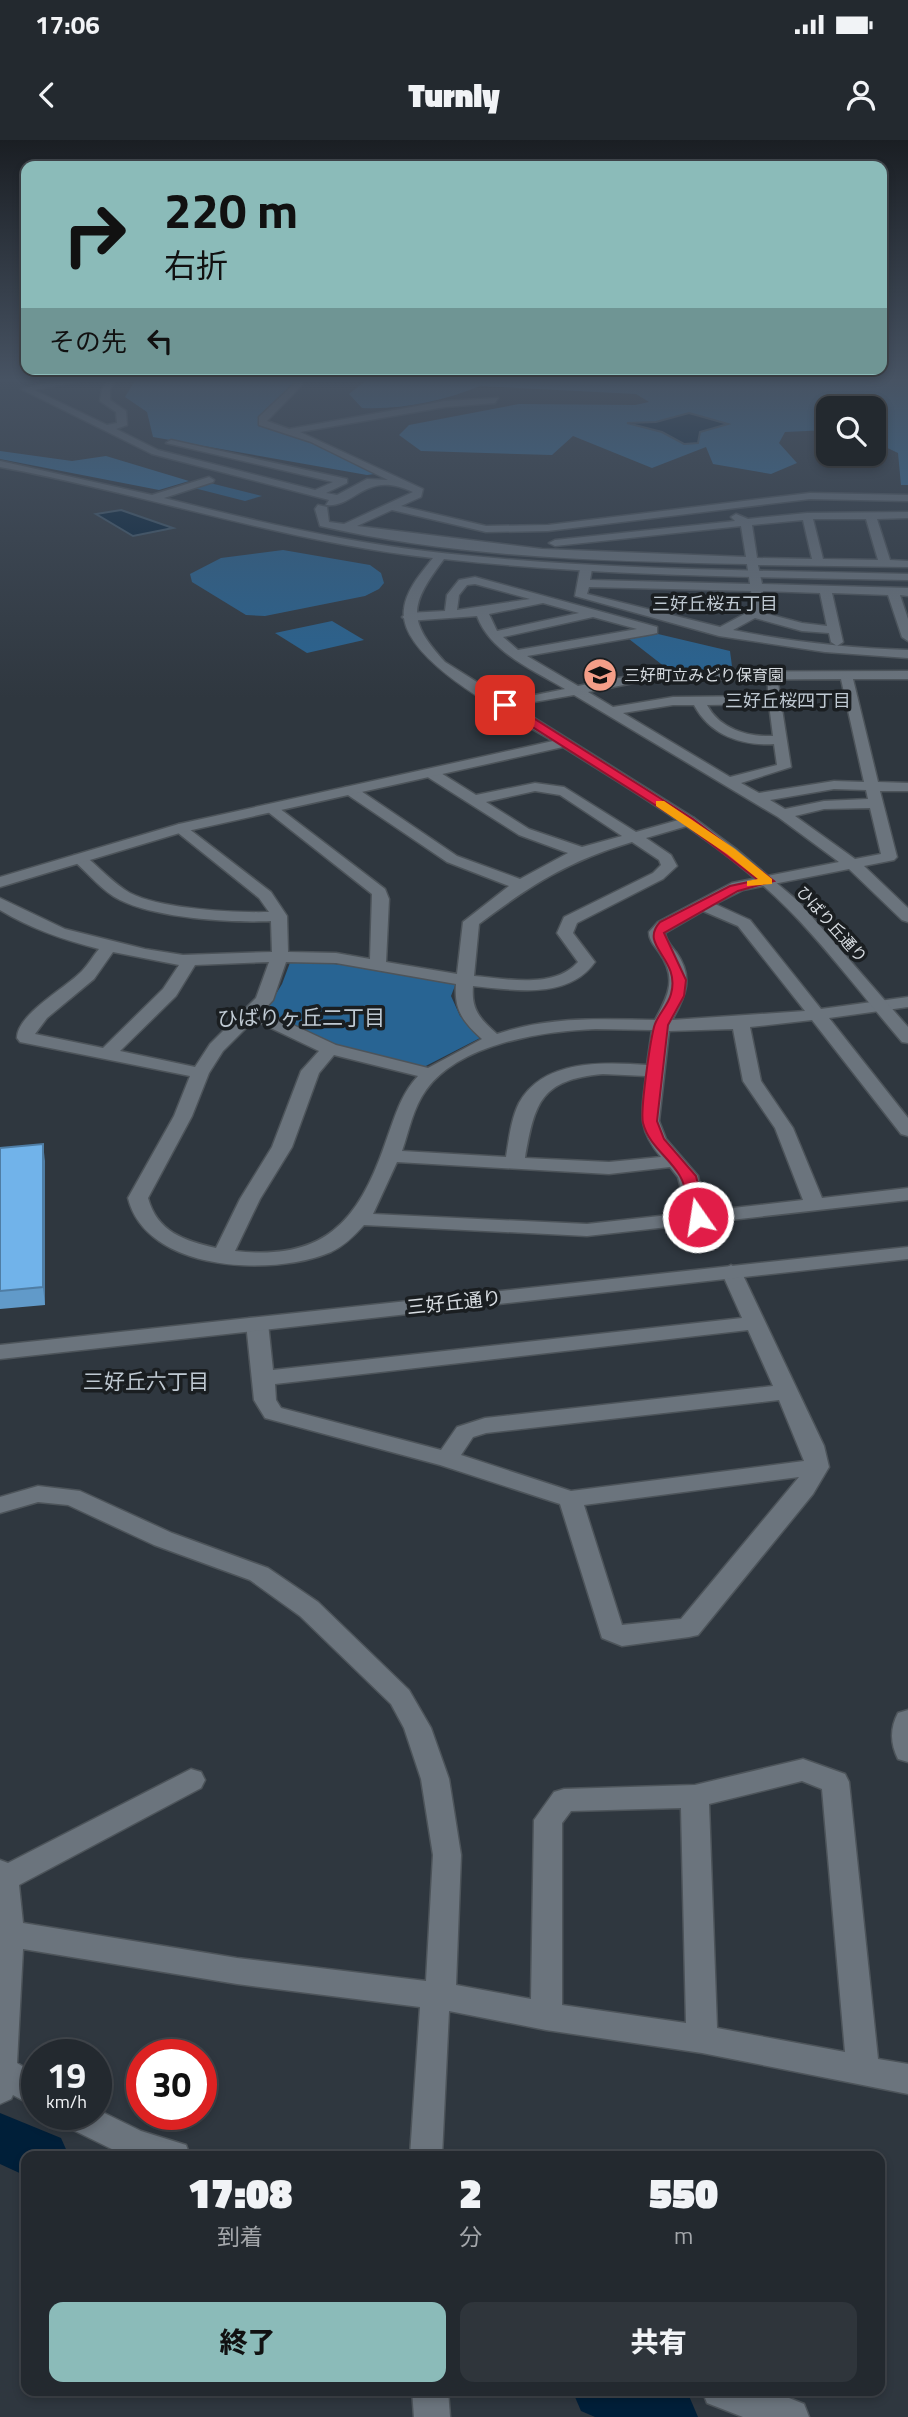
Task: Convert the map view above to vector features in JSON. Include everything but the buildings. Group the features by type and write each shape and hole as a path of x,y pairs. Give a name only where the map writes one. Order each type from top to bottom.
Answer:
{"street":[{"path":"111,485 322,539 440,557 586,569 908,577"},
{"path":"156,497 193,485"},
{"path":"282,485 339,499"},
{"path":"317,494 334,485"},
{"path":"297,501 322,507 363,485"},
{"path":"322,539 417,495 419,491 410,485"},
{"path":"392,507 477,527 507,530 548,528 810,496 908,498"},
{"path":"322,507 323,523 425,541 623,557 685,544 746,522 807,516 908,515"},
{"path":"717,507 746,522"},
{"path":"870,514 885,564"},
{"path":"807,516 818,562"},
{"path":"719,632 760,611 746,522"},
{"path":"543,552 542,544 619,536 685,544 753,561 908,564"},
{"path":"619,536 623,557"},
{"path":"440,557 413,593 408,617 482,612 545,600"},
{"path":"586,569 581,596 719,632 774,643 840,651 908,654"},
{"path":"450,615 453,595 468,580 653,630 516,654"},
{"path":"583,583 908,592"},
{"path":"654,615 681,602 689,587"},
{"path":"825,590 840,651"},
{"path":"893,591 908,637"},
{"path":"482,612 484,623 516,654 783,814 855,866 908,917"},
{"path":"494,635 596,613"},
{"path":"756,615 802,627 834,629"},
{"name":"ひばり丘通り","path":"408,617 410,629 441,665 689,821 768,881 817,931 908,1038"},
{"path":"505,705 575,689 668,675 908,676"},
{"path":"730,781 784,767 772,675"},
{"path":"698,1217 688,1176 657,1140 650,1121 661,1025 677,996 680,980 673,960 657,938 657,932 664,925 738,886 855,866 889,857 846,675"},
{"path":"612,711 699,699 775,700"},
{"path":"699,699 701,709 711,720 742,738 780,740"},
{"path":"0,882 179,828 564,743"},
{"path":"431,773 524,832 581,852"},
{"path":"757,798 820,786 908,787"},
{"path":"0,903 25,920 169,959 280,956 346,959 465,982 533,984 567,980 582,973 587,962 565,933 570,920 658,876 669,866 666,858 634,836 570,794 554,788 531,787 474,800"},
{"path":"350,790 453,859 521,886"},
{"path":"783,814 824,805 876,803"},
{"path":"270,808 379,892 378,964"},
{"path":"494,1040 479,1030 466,1013 463,1003 471,922 521,886 581,852 689,821"},
{"path":"179,828 265,895 279,916 280,956 270,990 252,1013 216,1048 200,1073 183,1116 138,1198 146,1222 158,1234 175,1243 223,1255 258,1259 306,1253 337,1239 359,1219 390,1156 411,1099 431,1074 494,1040 573,1023 740,1024 908,1002"},
{"path":"79,859 123,896 139,902 225,918 279,916"},
{"path":"888,896 908,891"},
{"path":"703,905 744,923 908,1129"},
{"path":"110,945 88,975 41,1014 24,1035 26,1038 104,1056 200,1073"},
{"path":"104,1056 170,992 190,960"},
{"path":"252,1013 330,1049 431,1074"},
{"path":"740,1024 746,1040 752,1081 784,1128 816,1203"},
{"path":"223,1255 250,1199 282,1147 310,1071 330,1049"},
{"path":"514,1163 528,1102 546,1084 573,1073 604,1068 654,1071"},
{"path":"390,1156 627,1168 675,1161"},
{"path":"359,1219 513,1229 587,1230 908,1194"},
{"name":"三好丘通り","path":"0,1352 908,1253"},
{"path":"570,1499 611,1631 622,1636 689,1628 805,1488 817,1467 812,1446 731,1271"},
{"path":"257,1323 265,1378 265,1400 273,1413 447,1459 570,1499 817,1467"},
{"path":"265,1378 754,1323"},
{"path":"447,1459 465,1432 485,1426 786,1392"},
{"path":"0,1505 38,1494 72,1497 163,1539 260,1574 309,1609 400,1697 417,1728 435,1779 447,1855 440,1996 433,2014 426,2151"},
{"path":"908,1720 905,1728 908,1751"},
{"path":"546,2016 548,1820 564,1800 695,1796 803,1770 835,1782 863,2071"},
{"path":"21,2081 1,2067 9,1934 2,1875 191,1780"},
{"path":"695,1796 702,2039"},
{"path":"9,1934 237,1971 440,1996 546,2016 702,2039 908,2079"},
{"path":"107,2130 135,2144 158,2151"},
{"path":"430,2396 432,2417"},
{"path":"736,2396 791,2417"}],"shaded area":[{"path":"135,485 175,485 159,490"},
{"path":"219,485 262,496 245,501 194,488"},
{"path":"121,510 173,528 133,536 96,514"},
{"path":"283,550 370,565 381,573 384,583 379,589 365,596 265,616 246,615 192,582 190,574 221,558"},
{"path":"332,621 364,640 307,653 275,633"},
{"path":"658,634 730,651 733,674 674,674 629,639"},
{"path":"291,960 366,967 456,983 451,996 460,1016 480,1038 420,1069 329,1043 264,1014 282,984"}],"waterway":[{"path":"0,2138 30,2151"},
{"path":"617,2396 668,2417"}],"slow traffic":[{"path":"660,803 689,821 768,881 751,884"}],"place":[{"name":"三好町立みどり保育園","path":"600,675"}],"district":[{"name":"三好丘桜五丁目","path":"715,604"},
{"name":"三好丘桜四丁目","path":"788,701"},
{"name":"ひばりヶ丘二丁目","path":"301,1018"},
{"name":"三好丘六丁目","path":"146,1382"}],"route":[{"path":"505,705 689,821 768,881 738,886 664,925 657,932 657,938 673,960 680,980 677,996 661,1025 650,1121 657,1140 688,1176 698,1217"}]}
